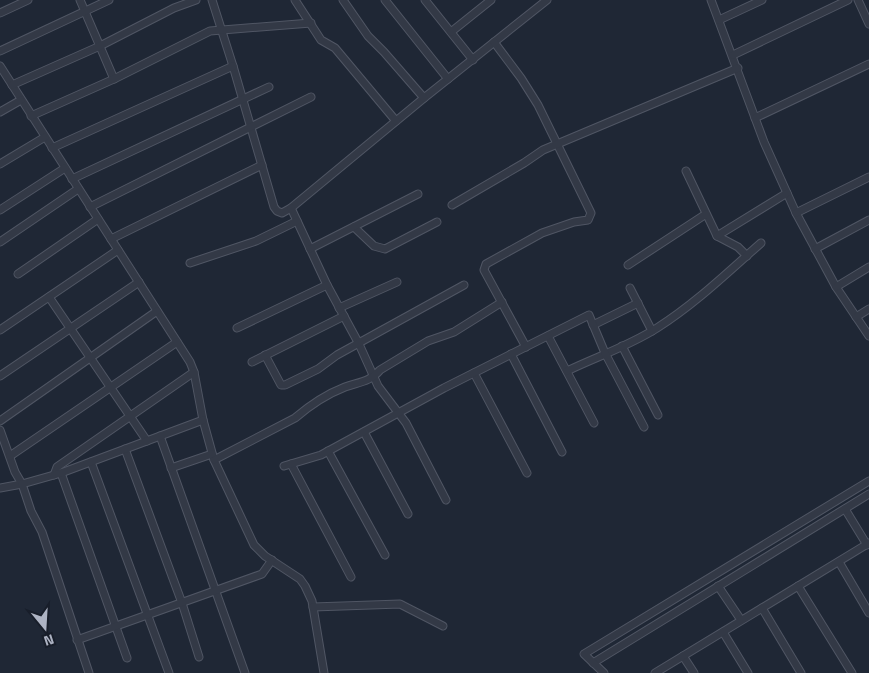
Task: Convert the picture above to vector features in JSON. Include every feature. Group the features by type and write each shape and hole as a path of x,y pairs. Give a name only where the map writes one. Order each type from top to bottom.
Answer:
{"street":[{"path":"0,13 28,0"},
{"path":"80,0 114,79"},
{"path":"0,51 109,0"},
{"path":"12,85 100,46 174,8 196,0"},
{"path":"212,0 274,207 282,213 291,208 424,98 547,0"},
{"path":"295,0 321,40 335,48 396,121"},
{"path":"343,0 368,36 424,98"},
{"path":"385,0 448,79"},
{"path":"436,0 427,3 473,60"},
{"path":"451,32 491,0"},
{"path":"711,0 738,68 764,142 796,213 836,287 869,336"},
{"path":"719,20 762,0"},
{"path":"733,55 848,0"},
{"path":"858,0 869,24"},
{"path":"32,116 114,79 210,31 311,23"},
{"path":"494,42 529,90 591,213 588,220 574,222 542,233 486,264 484,270 526,347"},
{"path":"755,118 869,64"},
{"path":"0,66 157,310 194,372 203,420 213,457 254,544 258,550 300,579 309,592 324,673"},
{"path":"52,148 233,66"},
{"path":"452,205 543,150 738,68"},
{"path":"72,179 269,87"},
{"path":"90,207 311,97"},
{"path":"0,112 21,100"},
{"path":"0,164 45,137"},
{"path":"111,239 262,165"},
{"path":"0,210 65,168"},
{"path":"686,171 717,236 738,247 747,256"},
{"path":"796,213 869,177"},
{"path":"0,242 78,189"},
{"path":"717,236 787,193"},
{"path":"310,249 418,194"},
{"path":"291,208 326,285 340,308 381,392 406,423 446,500"},
{"path":"628,265 706,214"},
{"path":"18,274 98,219"},
{"path":"815,249 869,220"},
{"path":"190,263 256,241 297,221"},
{"path":"354,227 374,246 385,249 437,222"},
{"path":"567,371 652,331 694,301 761,243"},
{"path":"0,330 118,250"},
{"path":"836,287 869,267"},
{"path":"0,376 139,282"},
{"path":"340,308 396,282"},
{"path":"265,356 281,385 284,385 318,369 337,355 464,284"},
{"path":"237,328 326,285"},
{"path":"630,288 652,331"},
{"path":"49,297 147,441"},
{"path":"171,468 213,457 295,418 305,409 344,388 362,383 374,377 380,370 428,341 454,332 502,302"},
{"path":"593,325 638,303"},
{"path":"856,317 869,309"},
{"path":"0,420 157,310"},
{"path":"351,577 288,465 328,452 474,373 589,315 605,353 644,427"},
{"path":"252,362 344,316"},
{"path":"548,336 594,424"},
{"path":"10,456 177,342"},
{"path":"622,346 658,415"},
{"path":"511,354 562,452"},
{"path":"127,658 57,474 57,467 194,372"},
{"path":"474,373 527,473"},
{"path":"0,488 57,474 203,420"},
{"path":"0,430 31,512 42,532 89,673"},
{"path":"364,432 408,514"},
{"path":"160,436 245,673"},
{"path":"125,449 200,657"},
{"path":"328,452 385,556"},
{"path":"91,462 169,673"},
{"path":"604,673 584,654 869,481"},
{"path":"593,663 869,494"},
{"path":"654,673 868,544 845,509"},
{"path":"805,520 811,530"},
{"path":"77,640 262,574 272,560"},
{"path":"839,562 869,613"},
{"path":"702,583 709,592"},
{"path":"718,586 741,620"},
{"path":"798,586 852,673"},
{"path":"313,607 400,604 442,626"},
{"path":"762,608 801,673"},
{"path":"723,632 748,673"},
{"path":"683,656 694,673"}]}
